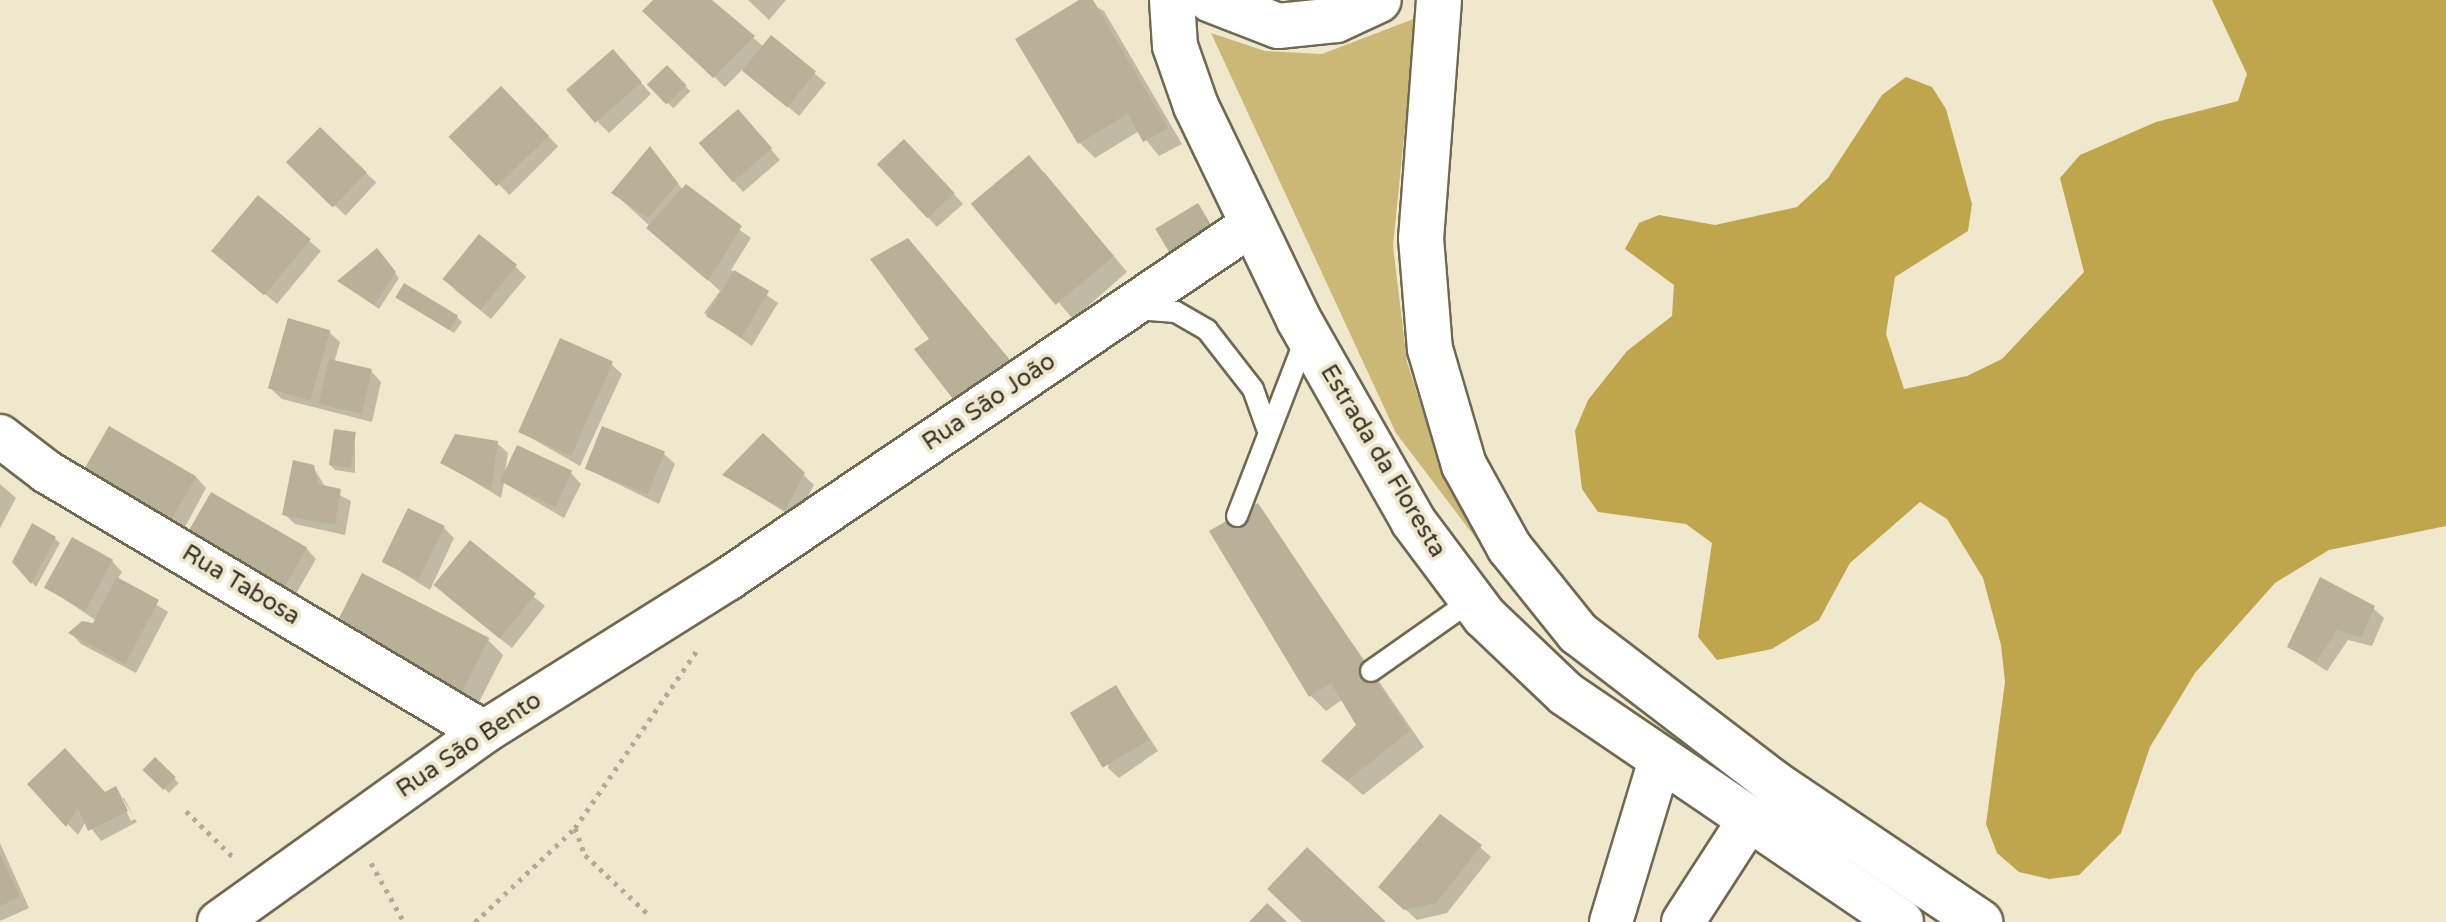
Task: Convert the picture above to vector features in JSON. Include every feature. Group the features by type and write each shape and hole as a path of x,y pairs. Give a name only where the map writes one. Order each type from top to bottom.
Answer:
{"main road":[{"name":"Estrada da Floresta","path":"1172,0 1175,46 1196,106 1251,225 1307,335 1413,521 1472,600 1566,694 1747,823 1901,922"},
{"path":"1211,0 1278,26 1336,20 1379,0"},
{"path":"1439,0 1421,238 1430,349 1464,465 1509,547 1578,633 1774,783 1980,922"}],"street":[{"name":"Rua São João","path":"728,579 1251,225"},
{"name":"Rua Tabosa","path":"0,436 47,472 484,732"},
{"name":"Rua São Bento","path":"219,922 262,887 484,732 728,579"},
{"path":"1611,922 1660,760"},
{"path":"1683,922 1747,823"}],"lane":[{"path":"1128,308 1176,312 1207,330 1253,389 1267,428"},
{"path":"1237,516 1267,428 1307,335"},
{"path":"1371,671 1472,600"}],"path":[{"path":"475,922 575,828 702,643"},
{"path":"186,811 262,887"},
{"path":"350,826 404,922"},
{"path":"575,828 585,855 647,913"}],"shaded area":[{"path":"2212,0 2446,0 2446,526 2329,550 2275,583 2195,673 2150,747 2121,833 2079,875 2049,879 2019,872 1997,853 1986,824 2005,682 2001,645 1983,578 1947,519 1920,502 1850,563 1819,620 1772,649 1717,660 1698,637 1712,543 1686,524 1598,512 1582,489 1575,431 1588,400 1627,351 1672,316 1674,285 1625,249 1639,223 1659,215 1715,225 1797,207 1828,178 1882,95 1906,77 1932,87 1946,109 1972,204 1968,231 1895,277 1886,334 1904,389 1967,376 2002,359 2084,272 2060,178 2080,155 2156,122 2238,101 2247,74"},
{"path":"1416,18 1393,246 1407,362 1438,458 1522,599 1396,433 1211,33 1265,51 1322,54"}],"building":[{"path":"653,0 712,0 755,36 713,78 642,11"},
{"path":"1079,0 1093,0 1168,128 1143,142 1128,114 1078,144 1015,39"},
{"path":"771,35 816,72 787,107 742,71"},
{"path":"613,49 642,82 595,123 566,90"},
{"path":"667,65 686,85 666,105 647,84"},
{"path":"501,86 549,136 496,186 448,137"},
{"path":"738,109 772,148 733,182 699,143"},
{"path":"320,127 367,172 333,207 286,162"},
{"path":"904,139 954,193 927,218 877,164"},
{"path":"650,146 678,183 648,218 611,193"},
{"path":"1029,155 1114,256 1056,305 971,204"},
{"path":"686,184 742,226 708,281 646,228"},
{"path":"258,195 311,239 264,295 211,251"},
{"path":"1198,203 1212,226 1169,252 1155,229"},
{"path":"479,234 517,265 481,310 442,279"},
{"path":"908,238 1009,359 953,399 914,349 929,339 870,259"},
{"path":"377,248 396,272 374,305 337,281"},
{"path":"734,270 769,291 741,337 706,316"},
{"path":"404,283 458,315 449,330 395,298"},
{"path":"288,318 330,330 310,400 268,388"},
{"path":"560,338 613,362 571,456 518,432"},
{"path":"329,359 372,369 362,414 319,404"},
{"path":"109,426 196,476 171,521 84,470"},
{"path":"602,426 665,451 648,494 585,469"},
{"path":"334,429 356,432 351,468 329,465"},
{"path":"763,433 805,473 785,510 722,475"},
{"path":"455,434 498,441 491,490 440,463"},
{"path":"517,445 572,471 555,507 500,481"},
{"path":"293,460 314,465 318,484 341,489 335,525 282,515"},
{"path":"211,492 307,548 279,596 183,540"},
{"path":"1258,503 1410,731 1347,781 1321,761 1356,725 1331,683 1309,697 1209,531"},
{"path":"408,508 445,526 419,580 382,562"},
{"path":"32,523 56,537 31,584 12,562"},
{"path":"72,537 113,560 85,611 44,588"},
{"path":"470,540 536,593 500,639 433,585"},
{"path":"362,573 489,638 461,694 333,629"},
{"path":"117,577 159,600 125,664 68,633 82,621 93,623"},
{"path":"2320,577 2375,606 2361,637 2337,630 2316,662 2287,647"},
{"path":"1116,685 1149,740 1103,768 1070,713"},
{"path":"65,748 105,792 116,786 128,811 88,831 78,808 66,827 27,784"},
{"path":"155,757 176,777 163,790 142,770"},
{"path":"1440,814 1482,845 1436,903 1404,910 1378,887"},
{"path":"1307,847 1386,922 1302,922 1267,889"},
{"path":"0,853 20,897 0,906"},
{"path":"1267,903 1287,922 1249,922"}]}
